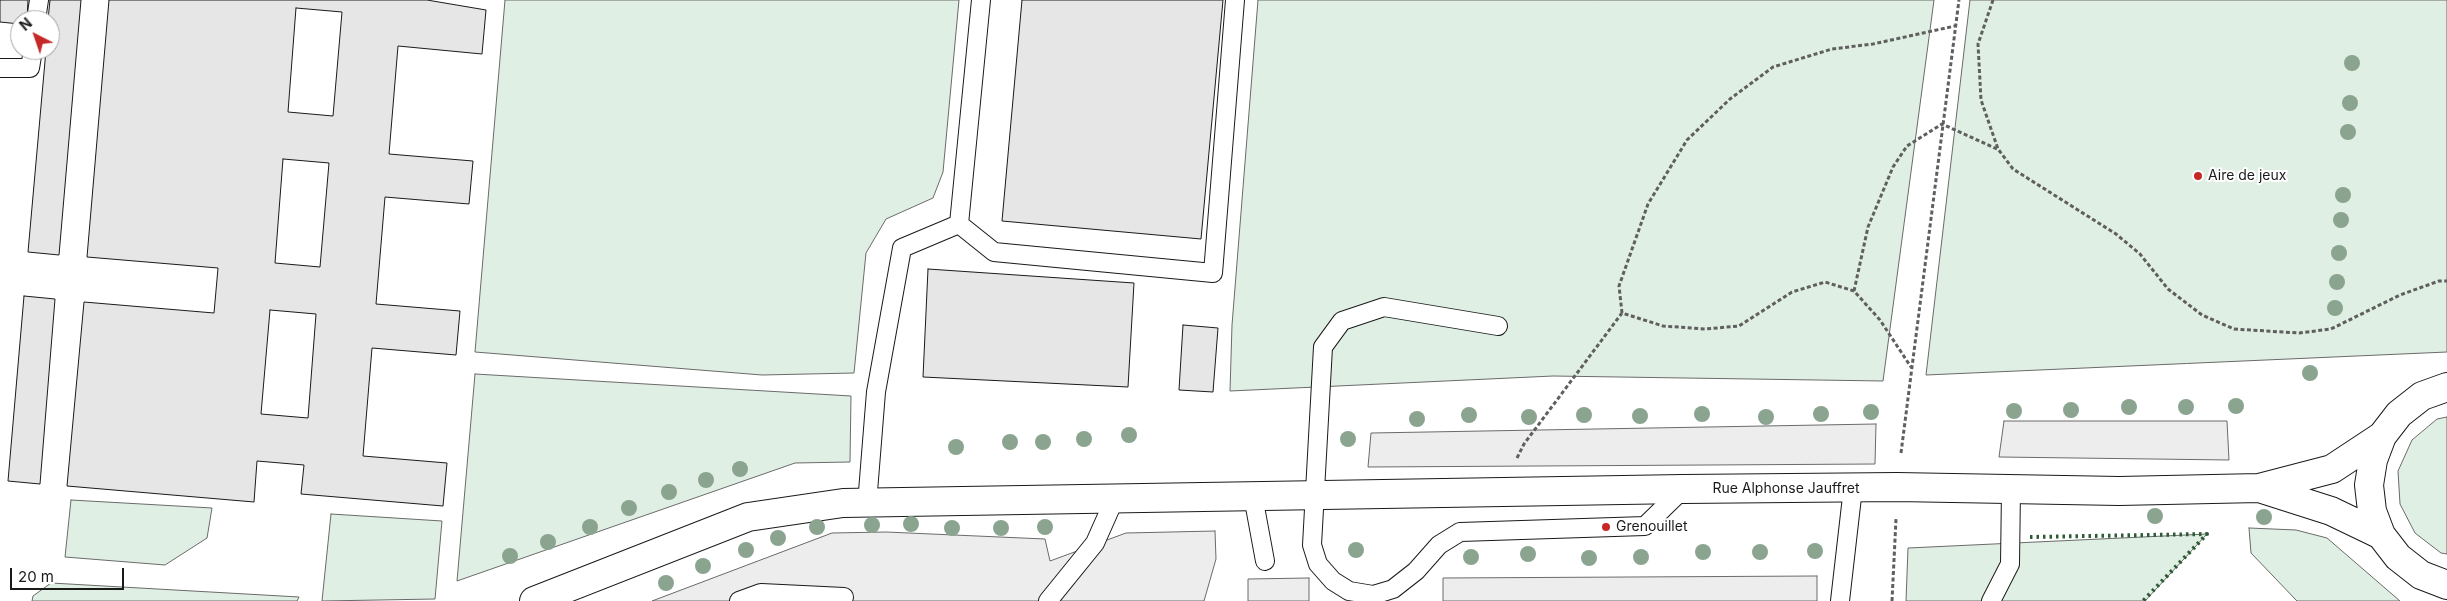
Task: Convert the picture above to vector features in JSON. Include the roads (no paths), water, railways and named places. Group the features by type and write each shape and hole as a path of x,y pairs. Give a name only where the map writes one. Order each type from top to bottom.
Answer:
{"street":[{"name":"Rue Alphonse Jauffret","path":"2447,387 2422,396 2399,414 2382,436 2372,460 2369,485 2372,511 2382,535 2398,557 2421,574 2447,585"},
{"name":"Rue Alphonse Jauffret","path":"534,601 748,517 843,503 1115,498 1142,500 1254,496 1683,489 1897,487 2118,491 2259,488 2332,469 2382,436"},
{"name":"Rue Alphonse Jauffret","path":"2259,488 2331,511 2382,535"}],"lane":[{"path":"959,224 981,0"},
{"path":"959,224 994,252 1213,273 1235,0"},
{"path":"0,68 30,68 31,60"},
{"path":"867,504 876,392 902,248 959,224"},
{"path":"1498,326 1384,307 1342,322 1323,347 1313,495 1312,545 1318,564 1349,596 1374,594 1394,589 1416,571 1439,545 1460,532 1645,526 1683,489"},
{"path":"1840,601 1853,488"},
{"path":"1991,601 2010,564 2011,490"},
{"path":"1254,496 1265,561"},
{"path":"1048,601 1095,543 1115,498"},
{"path":"739,601 761,593 844,597"}],"place":[{"name":"Aire de jeux","path":"2198,176"},
{"name":"Grenouillet","path":"1606,527"}]}
